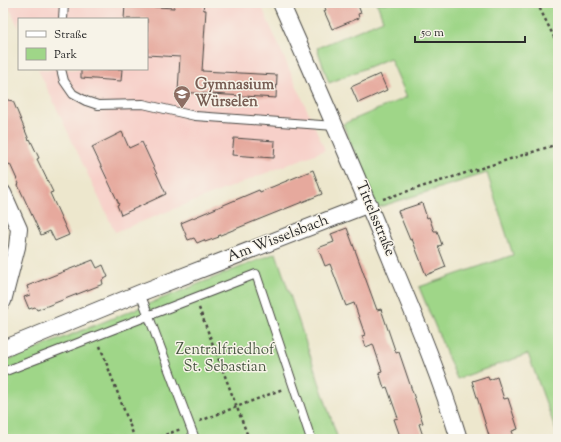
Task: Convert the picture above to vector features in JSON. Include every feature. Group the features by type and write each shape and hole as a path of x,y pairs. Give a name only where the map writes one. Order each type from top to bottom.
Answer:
{"street":[{"name":"Tittelsstraße","path":"281,3 369,204 446,397 460,439"},
{"path":"3,193 19,229 17,247 3,301"},
{"name":"Am Wisselsbach","path":"3,349 140,293 369,204"}],"lane":[{"path":"63,18 64,3"},
{"path":"61,70 64,81 73,94 98,105 143,104 195,116 335,126"},
{"path":"3,372 256,274 311,439"},
{"path":"140,293 195,439"}],"path":[{"path":"537,3 558,45"},
{"path":"369,204 558,144"},
{"path":"195,298 249,439"},
{"path":"97,336 135,439"},
{"path":"154,439 293,385"}],"shaded area":[{"name":"Gymnasium Würselen","path":"7,3 260,3 325,150 115,232 38,70 148,70 148,18 18,18 18,26"}],"green space":[{"path":"377,3 558,3 558,436 528,354 457,379 419,287 513,255 487,173 376,208 343,124 407,97 390,58 329,83 317,48 383,20"},
{"name":"Zentralfriedhof St. Sebastian","path":"276,253 338,439 3,439 3,362"}],"building":[{"path":"174,3 204,3 203,10 206,10 202,71 277,75 276,98 178,92 180,57 148,55 148,18 124,18 125,5 174,8"},
{"path":"323,3 357,3 361,13 358,14 359,18 332,29 324,11 326,10"},
{"path":"81,70 122,70 121,81 81,78"},
{"path":"380,74 387,90 358,103 351,87"},
{"path":"3,99 13,101 29,140 30,139 39,158 37,159 53,192 50,193 69,235 55,241 50,231 41,235 10,164 8,165 3,154"},
{"path":"122,132 129,148 142,142 166,194 121,215 117,205 119,204 92,147"},
{"path":"234,138 275,141 274,158 232,155"},
{"path":"313,170 322,194 205,242 204,240 197,243 194,238 188,240 181,223 259,190 260,192"},
{"path":"422,203 427,218 429,217 434,231 437,231 442,245 438,246 446,267 426,275 412,239 410,240 398,211"},
{"path":"347,228 377,310 381,309 396,353 399,352 423,423 419,424 424,439 401,439 394,419 398,418 387,387 384,388 379,372 382,371 373,344 366,347 362,336 365,335 354,303 346,306 330,264 325,266 318,248 334,242 331,234"},
{"path":"93,260 97,268 103,265 108,277 102,280 103,284 37,310 35,307 29,309 24,297 30,295 27,286"},
{"path":"488,376 489,380 497,377 504,399 508,398 518,429 512,431 515,439 490,439 472,381"}],"place":[{"name":"Gymnasium Würselen","path":"182,109"}]}
